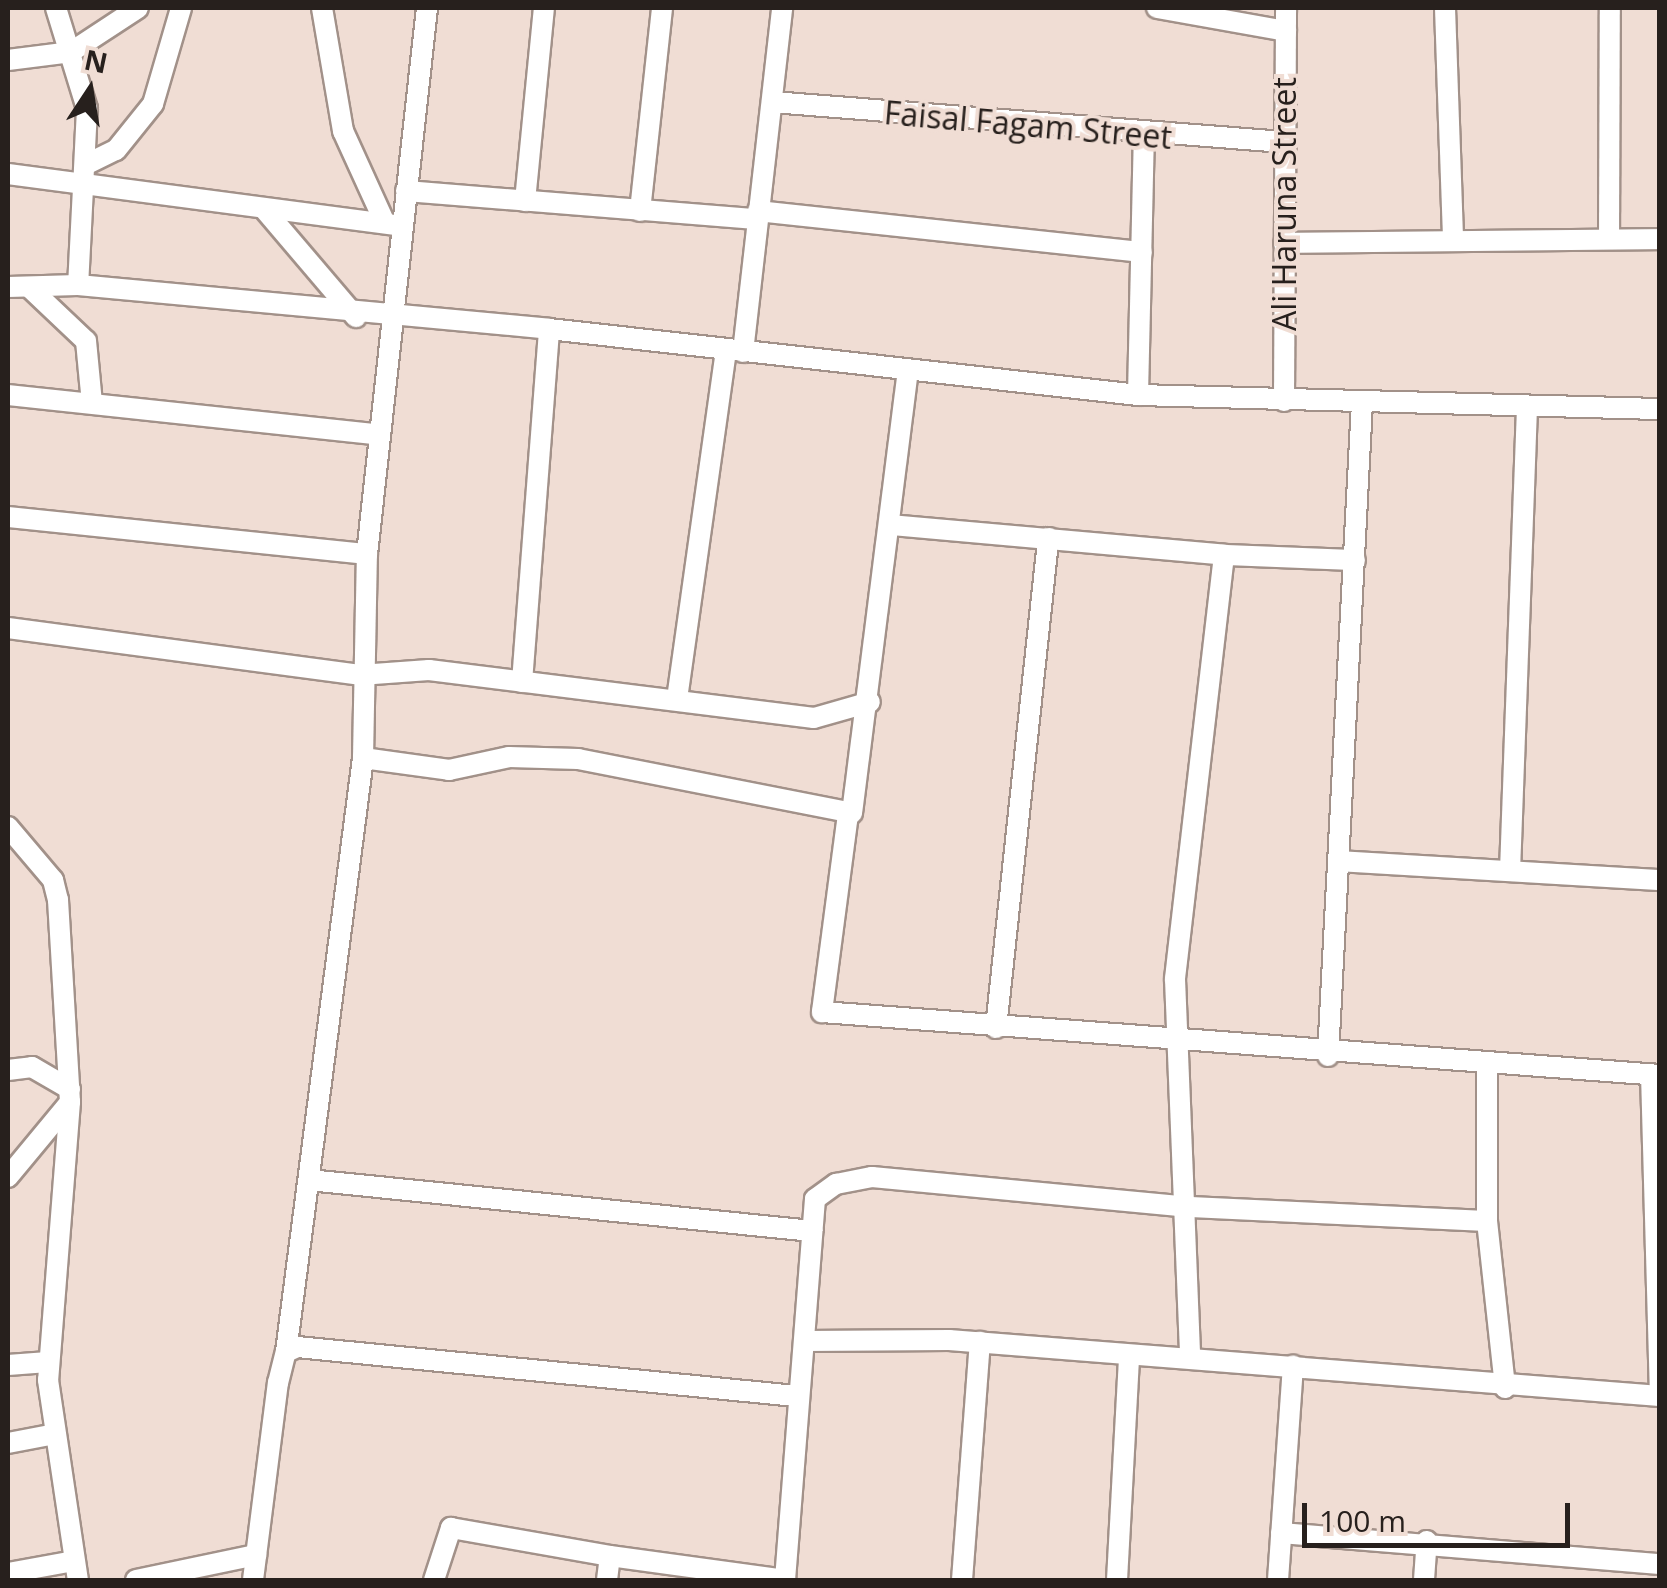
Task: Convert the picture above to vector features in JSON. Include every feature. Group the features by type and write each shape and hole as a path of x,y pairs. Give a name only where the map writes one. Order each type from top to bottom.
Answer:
{"street":[{"path":"56,8 87,109 89,174 78,285"},
{"path":"8,60 70,52 138,8"},
{"path":"89,174 116,150 153,104 181,8"},
{"path":"322,8 344,131 394,225"},
{"path":"253,1580 363,758 360,676 367,554 392,321 394,225 406,191 427,8"},
{"path":"525,201 544,8"},
{"path":"640,211 662,8"},
{"path":"677,699 757,215 782,8"},
{"path":"1157,8 1286,31"},
{"name":"Ali Haruna Street","path":"1284,401 1286,8"},
{"path":"1446,8 1454,241"},
{"path":"1608,239 1610,8"},
{"name":"Faisal Fagam Street","path":"772,102 1144,138 1284,142"},
{"path":"1138,395 1144,138"},
{"path":"8,174 89,174 264,208 394,225"},
{"path":"406,191 640,211 757,215 1142,252"},
{"path":"264,208 356,317"},
{"path":"1284,243 1660,239"},
{"path":"8,287 78,285 392,321 549,329 1138,395 1660,409"},
{"path":"30,288 86,341 92,403"},
{"path":"522,682 549,329"},
{"path":"363,758 449,770 509,758 578,759 766,790 848,814 856,810 908,370"},
{"path":"8,395 380,435"},
{"path":"1328,1056 1362,403"},
{"path":"1510,871 1527,407"},
{"path":"8,517 367,554"},
{"path":"890,526 1224,555 1356,560"},
{"path":"996,1028 1048,538"},
{"path":"1190,1358 1190,1207 1175,1045 1224,555"},
{"path":"8,628 360,676 429,670 814,718 870,702"},
{"path":"805,1340 980,1342 1293,1366 1506,1388 1660,1396 1655,1075 1487,1068 1175,1045 822,1012 848,814"},
{"path":"8,827 53,880 58,900 70,1096 48,1362 76,1571 8,1573"},
{"path":"1339,861 1660,880"},
{"path":"8,1070 32,1067 70,1096"},
{"path":"1487,1068 1487,1221 1506,1388"},
{"path":"8,1177 70,1096"},
{"path":"434,1580 452,1528 610,1556 785,1580 796,1396 805,1340 812,1232 824,1189 872,1177 1190,1207 1487,1221"},
{"path":"309,1180 812,1232"},
{"path":"962,1580 980,1342"},
{"path":"286,1352 310,1346 796,1396"},
{"path":"1118,1580 1129,1354"},
{"path":"8,1365 48,1362"},
{"path":"1278,1580 1293,1366"},
{"path":"9,1437 55,1434"},
{"path":"1281,1533 1427,1541 1574,1570 1660,1564"},
{"path":"1424,1580 1427,1541"},
{"path":"136,1580 256,1556"},
{"path":"607,1580 610,1556"}]}
